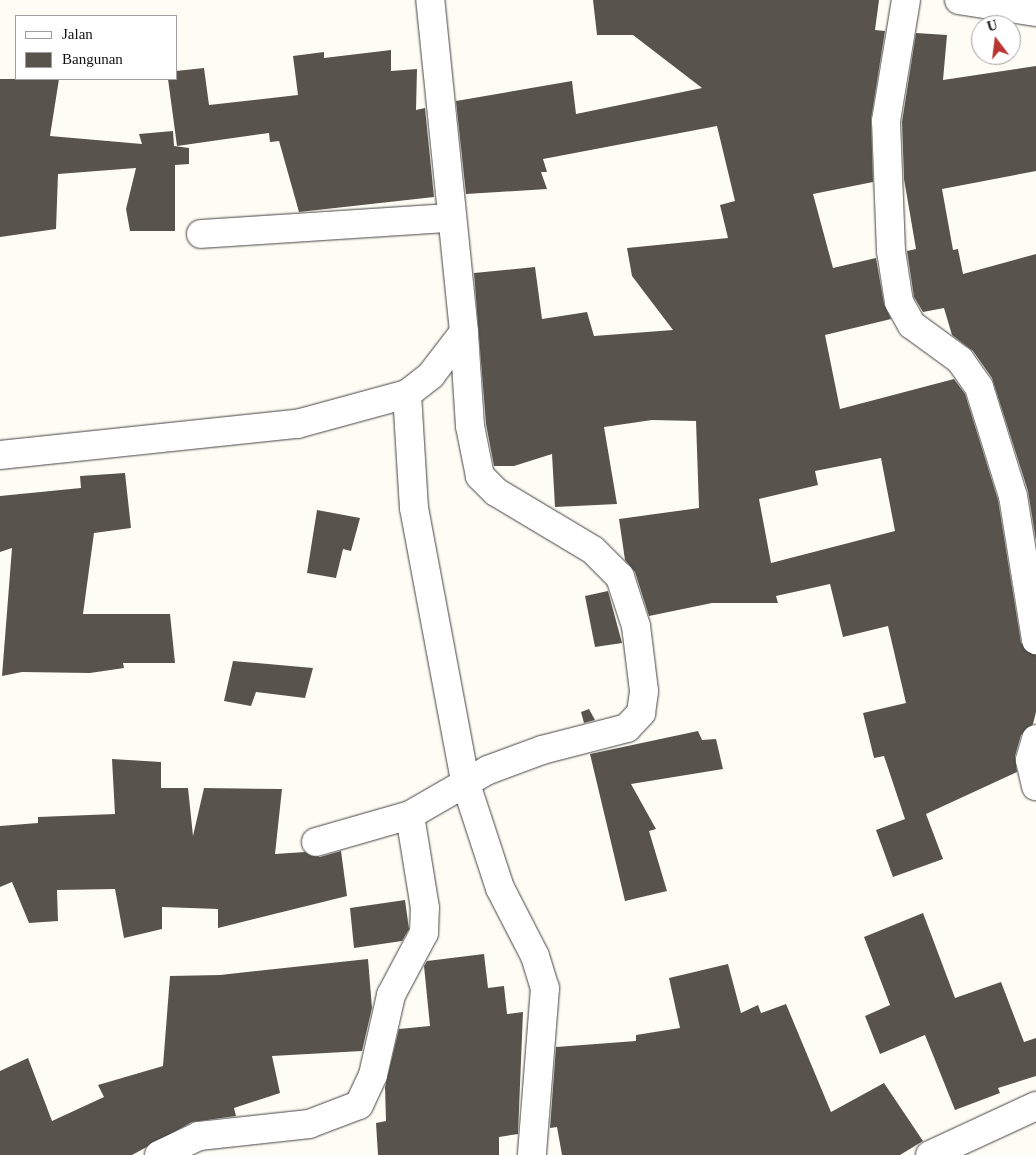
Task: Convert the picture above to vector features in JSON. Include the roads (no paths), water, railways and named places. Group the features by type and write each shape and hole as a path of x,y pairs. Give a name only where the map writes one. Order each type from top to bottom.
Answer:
{"street":[{"path":"316,842 410,815 465,782 542,750 627,728 641,713 644,691 636,626 620,577 593,550 496,492 480,476 470,426 464,332 430,0"},
{"path":"906,0 886,121 891,251 899,302 912,325 960,360 979,387 1013,496 1036,640"},
{"path":"958,0 1036,12"},
{"path":"201,234 451,218"},
{"path":"0,455 297,424 407,394 440,365 464,332"},
{"path":"407,394 414,508 465,782 500,888 535,956 545,988 532,1155"},
{"path":"1036,739 1030,760 1036,786"},
{"path":"159,1155 199,1136 309,1124 359,1104 373,1075 391,995 424,933 425,908 410,815"},
{"path":"930,1155 1036,1106"}]}
